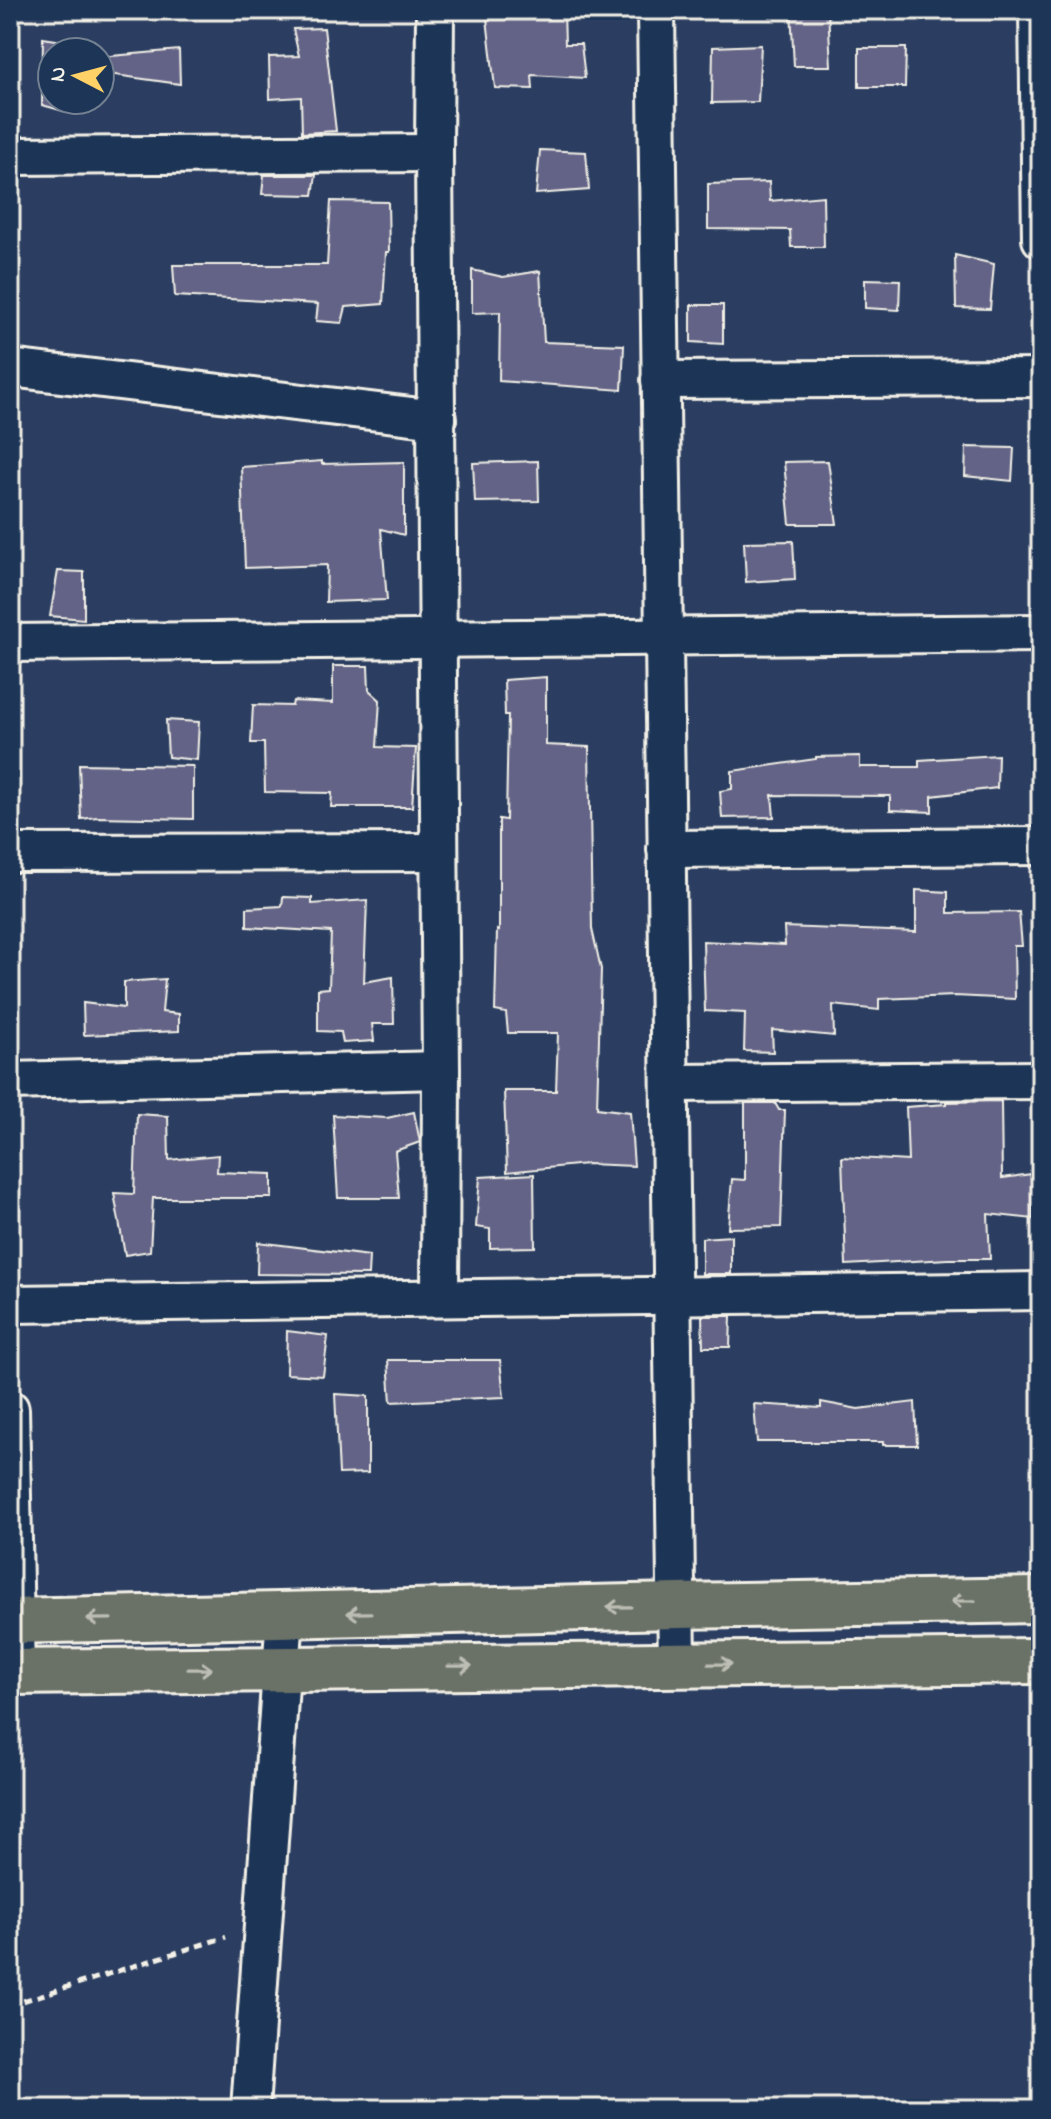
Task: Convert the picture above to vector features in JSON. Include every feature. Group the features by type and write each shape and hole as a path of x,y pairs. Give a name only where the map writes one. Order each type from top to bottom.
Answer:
{"main road":[{"path":"12,1621 1041,1600"},
{"path":"13,1672 1041,1661"}],"street":[{"path":"435,10 440,1298"},
{"path":"656,10 677,1664"},
{"path":"1038,10 1041,239"},
{"path":"10,156 434,153"},
{"path":"10,368 437,419"},
{"path":"660,380 1041,378"},
{"path":"10,643 1041,633"},
{"path":"666,849 1041,846"},
{"path":"10,853 439,852"},
{"path":"10,1081 441,1070"},
{"path":"670,1083 1041,1080"},
{"path":"10,1304 1041,1291"},
{"path":"10,1409 13,1672"},
{"path":"250,2109 285,1615"}],"path":[{"path":"10,2005 263,1925"}],"building":[{"path":"486,10 564,10 565,44 581,44 585,78 532,75 533,89 495,88"},
{"path":"791,10 828,10 831,66 794,66"},
{"path":"324,28 336,131 302,133 301,97 270,99 269,57 299,56 293,29"},
{"path":"761,45 758,102 712,103 713,47"},
{"path":"859,48 906,48 905,87 859,87"},
{"path":"179,50 180,84 116,75 116,56"},
{"path":"540,150 586,152 589,190 536,194"},
{"path":"264,175 316,175 313,195 262,194"},
{"path":"769,182 770,201 823,196 824,247 791,247 790,230 708,229 708,184"},
{"path":"331,201 388,202 389,252 386,252 383,304 346,307 342,323 316,321 318,304 175,296 173,265 327,265"},
{"path":"955,255 994,264 990,309 956,308"},
{"path":"472,270 503,277 540,271 544,342 624,345 622,390 499,381 500,312 472,313"},
{"path":"865,279 900,280 899,310 865,308"},
{"path":"691,305 723,305 723,344 691,342"},
{"path":"966,447 1014,448 1012,481 965,476"},
{"path":"322,461 322,464 404,462 404,535 381,529 387,600 326,602 327,565 245,568 241,467"},
{"path":"538,461 539,501 475,502 473,463"},
{"path":"828,461 837,524 790,524 784,462"},
{"path":"793,541 795,579 746,582 744,542"},
{"path":"58,571 84,572 84,619 50,616"},
{"path":"333,666 368,666 369,690 380,700 377,747 416,748 412,807 331,807 332,793 265,792 264,743 251,743 253,705 292,706 293,701 333,703"},
{"path":"546,677 546,745 589,747 592,929 601,969 597,1108 630,1112 634,1166 587,1164 507,1172 504,1091 556,1091 558,1033 508,1033 506,1013 495,1011 499,819 506,820 508,715 505,715 504,680"},
{"path":"166,720 199,722 197,760 168,757"},
{"path":"998,755 997,788 932,796 932,812 890,810 890,796 772,795 774,817 722,818 720,791 732,789 732,771 816,757 860,756 860,767 919,767 919,760"},
{"path":"79,764 193,766 193,819 81,819"},
{"path":"916,890 948,892 948,913 1019,912 1022,946 1014,946 1015,999 955,996 879,999 879,1010 833,1005 834,1036 772,1030 773,1052 744,1051 745,1013 705,1011 703,941 785,945 784,927 916,932"},
{"path":"283,897 312,898 312,904 367,900 364,982 393,977 394,1024 372,1024 374,1041 343,1043 341,1032 318,1031 318,989 329,988 331,932 247,927 247,908 282,906"},
{"path":"165,979 162,1012 179,1014 179,1031 84,1035 83,1003 124,1008 124,982"},
{"path":"1001,1101 1002,1178 1032,1174 1033,1219 988,1214 990,1259 846,1265 842,1157 908,1161 906,1107 946,1102"},
{"path":"745,1103 775,1103 779,1110 785,1110 781,1227 728,1228 732,1179 745,1180"},
{"path":"414,1112 420,1142 395,1151 399,1198 338,1198 333,1115 387,1118"},
{"path":"137,1114 168,1116 169,1160 218,1155 217,1172 272,1174 272,1198 153,1198 150,1251 125,1255 114,1193 134,1194"},
{"path":"534,1174 535,1247 490,1248 490,1229 476,1227 480,1177"},
{"path":"731,1236 731,1274 702,1274 702,1238"},
{"path":"258,1242 369,1256 368,1275 257,1274"},
{"path":"702,1316 731,1316 730,1347 703,1347"},
{"path":"287,1331 328,1336 323,1376 286,1374"},
{"path":"388,1360 500,1360 504,1397 391,1402"},
{"path":"335,1394 368,1396 368,1473 339,1474"},
{"path":"821,1402 858,1409 915,1402 917,1445 757,1442 754,1404 821,1408"}]}
